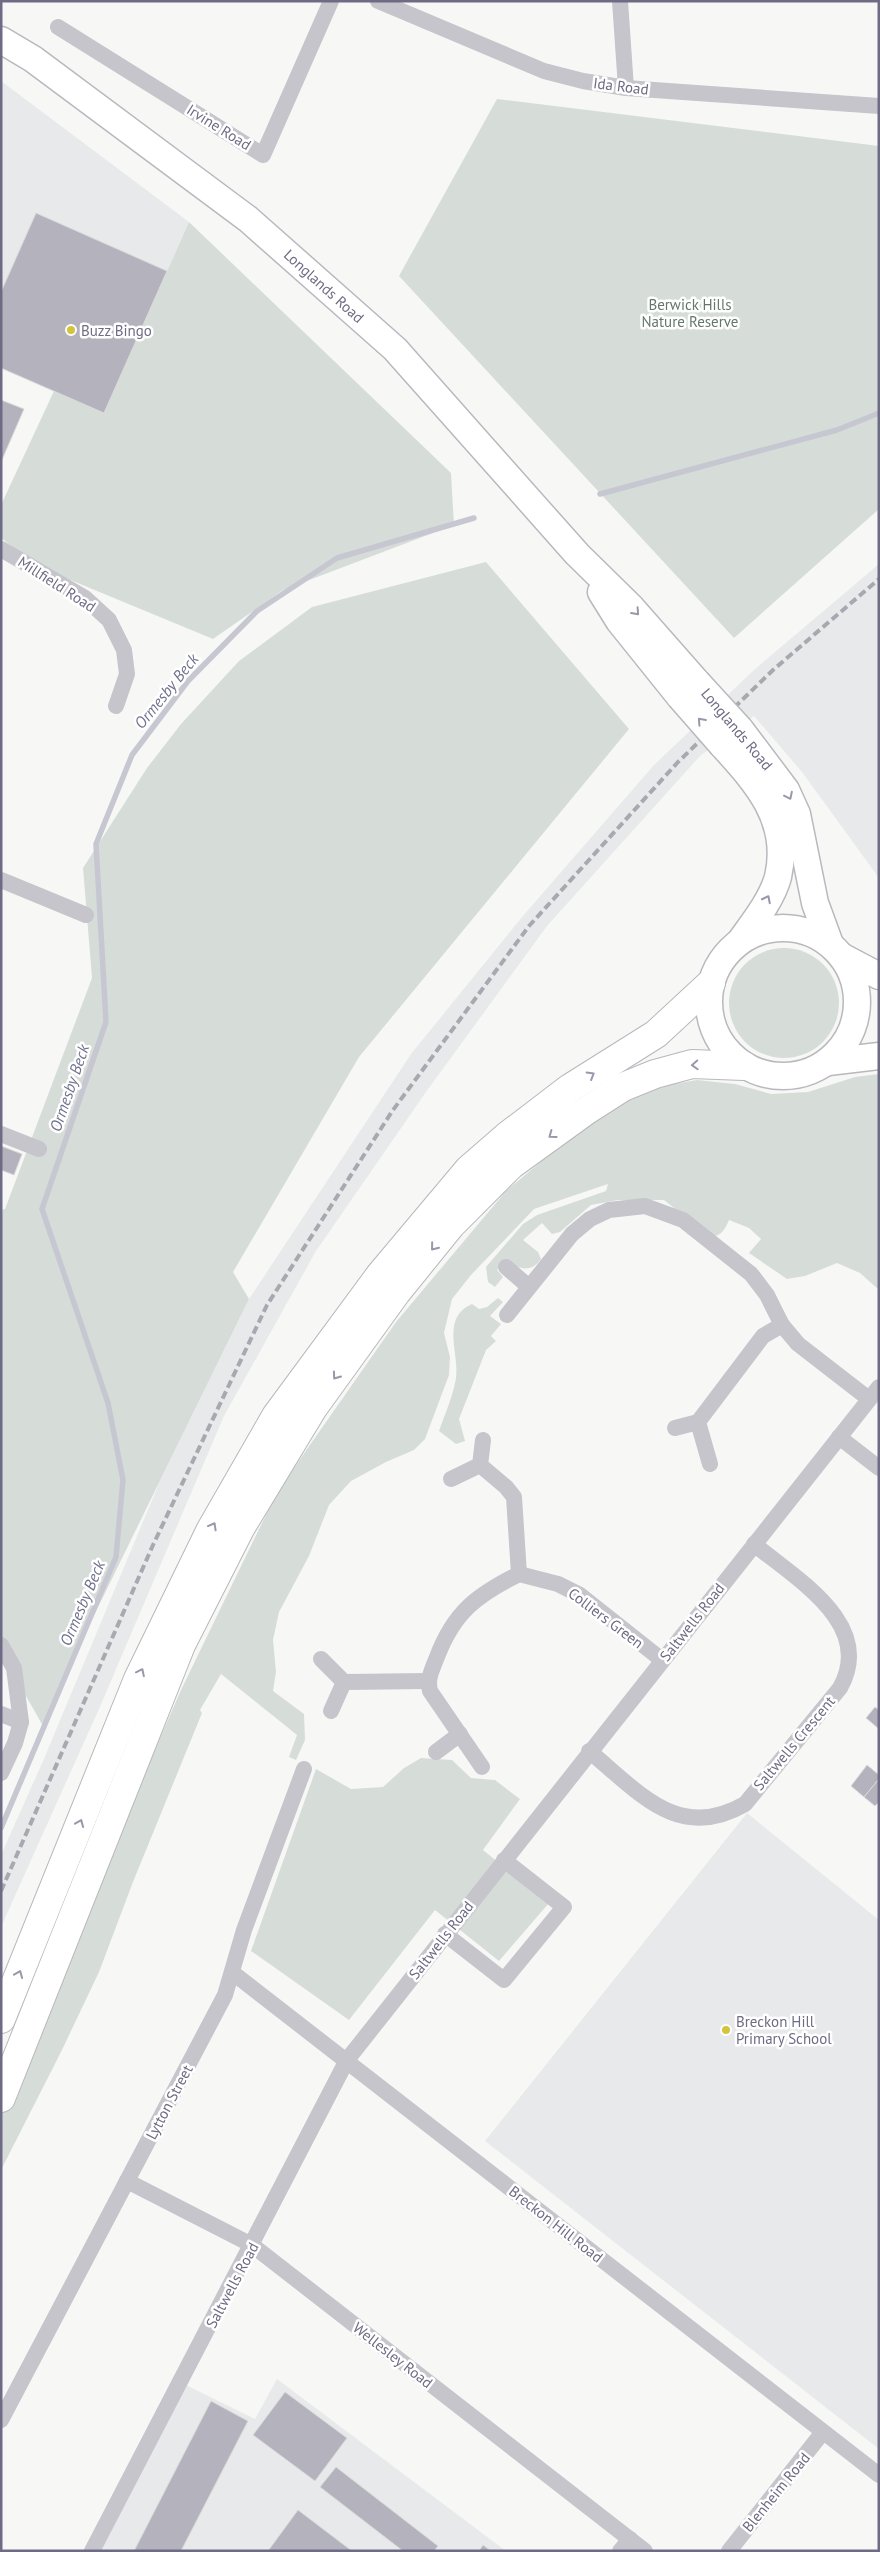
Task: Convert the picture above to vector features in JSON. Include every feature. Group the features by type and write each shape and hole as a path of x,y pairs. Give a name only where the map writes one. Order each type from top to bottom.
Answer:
{"highway":[{"path":"1,2019 138,1679 210,1531 276,1416 380,1275 470,1169 506,1136 570,1088 656,1034 711,983"},
{"path":"1,2098 181,1645 241,1527 313,1408 385,1308 451,1225 511,1165 587,1110 623,1087 655,1074 692,1064 744,1066"}],"main road":[{"name":"Longlands Road","path":"1,23 33,59"},
{"name":"Longlands Road","path":"1,40 33,59 248,219 395,350 577,554 619,621 688,689 731,737 786,790 797,814 815,903 836,950 856,984 858,1013 848,1040 828,1062 808,1073 786,1077 764,1074 744,1066 726,1050 714,1030 709,1006 711,983 722,959 741,940 762,909 778,878 780,846 770,805 731,737"},
{"name":"Longlands Road","path":"741,940 762,930 786,927 809,932 879,976"},
{"name":"Longlands Road","path":"828,1062 879,1056"}],"street":[{"name":"Irvine Road","path":"58,27 263,154 331,1"},
{"name":"Ida Road","path":"378,1 544,71 584,81 626,88 879,106"},
{"path":"620,1 626,88"},
{"name":"Millfield Road","path":"1,549 85,598 109,620 124,650 126,674 116,706"},
{"path":"1,880 86,915"},
{"path":"1,1134 39,1148"},
{"path":"507,1315 572,1234 590,1219 609,1210 645,1206 683,1220 751,1274 767,1295 782,1325 798,1344 874,1393"},
{"path":"506,1267 529,1287"},
{"path":"674,1428 698,1422 763,1336 782,1325"},
{"name":"Saltwells Road","path":"92,2551 347,2060 589,1751 874,1393"},
{"path":"698,1422 710,1464"},
{"path":"839,1437 879,1468"},
{"path":"480,1465 483,1440"},
{"path":"451,1479 480,1465"},
{"path":"480,1465 506,1487 514,1497 519,1574 490,1588 461,1613 442,1642 428,1680 430,1691 482,1767"},
{"name":"Saltwells Crescent","path":"589,1751 660,1808 676,1816 696,1819 714,1817 733,1811 745,1804 840,1688 848,1675 850,1659 849,1643 841,1623 828,1606 754,1544"},
{"name":"Colliers Green","path":"519,1574 558,1584 580,1595 662,1660"},
{"path":"1,1645 14,1668 21,1722 15,1743 1,1773"},
{"path":"321,1659 344,1682 428,1680"},
{"path":"331,1711 344,1682"},
{"path":"1,1714 21,1722"},
{"path":"436,1752 460,1734"},
{"name":"Lytton Street","path":"1,2420 225,1995 233,1973 233,1962 244,1930 304,1769"},
{"path":"445,1934 504,1980 564,1907 504,1860"},
{"name":"Breckon Hill Road","path":"233,1973 879,2475"},
{"name":"Wellesley Road","path":"127,2181 252,2245 625,2545 645,2551"},
{"name":"Blenheim Road","path":"729,2551 824,2432"}],"shaded area":[{"path":"1,81 189,222 104,413 1,368"},
{"path":"879,564 879,878 802,772 754,716 700,756 547,926 426,1092 316,1251 224,1416 99,1709 1,1927 1,1855 43,1761 160,1481 249,1299 411,1054 522,917 654,765 755,669"},
{"name":"Breckon Hill Primary School","path":"747,1813 879,1920 879,2449 485,2141"},
{"path":"277,2379 506,2551 85,2551 186,2385 255,2419"}],"green space":[{"name":"Berwick Hills Nature Reserve","path":"497,99 879,146 879,509 734,638 399,276"},
{"path":"189,222 451,473 454,525 283,590 213,639 39,567 1,538 1,505 54,391 104,413"},
{"path":"486,562 629,729 359,1057 233,1272 249,1299 80,1644 43,1726 1,1652 1,1210 5,1209 92,978 83,868 147,768 181,724 239,661 312,607"},
{"path":"784,948 805,952 823,964 835,982 839,1003 835,1024 823,1042 805,1054 784,1058 763,1054 745,1042 733,1024 729,1003 733,982 745,964 763,952"},
{"path":"879,1074 879,1290 860,1273 837,1263 805,1276 787,1279 749,1253 761,1239 749,1228 729,1220 722,1232 716,1236 709,1236 664,1200 618,1200 591,1205 560,1232 552,1234 542,1223 523,1240 538,1252 541,1259 529,1268 520,1268 506,1259 497,1270 503,1277 495,1287 488,1282 486,1267 523,1224 537,1215 606,1191 608,1184 534,1209 471,1275 452,1299 444,1333 450,1357 449,1375 425,1439 414,1450 386,1462 351,1481 329,1505 309,1556 279,1612 273,1640 276,1672 273,1691 304,1714 305,1740 296,1760 289,1757 297,1735 221,1674 200,1710 202,1713 133,1882 99,1972 1,2170 1,2102 181,1690 277,1492 396,1322 506,1191 567,1140 628,1100 661,1086 697,1080 735,1084 771,1094 808,1092 855,1077"},
{"path":"498,1298 503,1302 490,1316 501,1324 491,1336 496,1341 486,1350 459,1419 465,1441 456,1444 439,1431 456,1378 454,1327 462,1310 472,1304 479,1309 487,1307"},
{"path":"421,1758 452,1760 471,1778 495,1780 520,1799 483,1850 549,1903 499,1961 435,1910 349,2020 251,1951 316,1769 351,1789 383,1787 404,1768"}],"building":[{"name":"Buzz Bingo","path":"36,213 167,271 104,413 1,368 1,292"},
{"path":"1,400 24,409 1,462"},
{"path":"1,1146 22,1154 14,1175 1,1170"},
{"path":"875,1707 879,1710 879,1729 866,1718"},
{"path":"867,1765 879,1775 879,1779 864,1797 851,1786"},
{"path":"879,1779 879,1802 875,1806 864,1797"},
{"path":"285,2392 347,2438 315,2481 253,2435"},
{"path":"211,2401 248,2421 181,2551 134,2551"},
{"path":"336,2467 438,2546 434,2551 403,2551 320,2487"},
{"path":"298,2510 352,2551 268,2551"},
{"path":"483,2545 491,2551 479,2551"}],"waterway":[{"path":"600,494 837,430 879,413"},
{"name":"Ormesby Beck","path":"1,1828 116,1557 123,1480 108,1403 42,1209 106,1022 96,844 132,755 188,681 257,611 337,558 474,518"}],"railway":[{"path":"1,1891 153,1545 267,1305 393,1110 529,926 678,762 773,670 879,579"}],"place":[{"name":"Buzz Bingo","path":"71,330"},
{"name":"Breckon Hill Primary School","path":"726,2030"}]}
